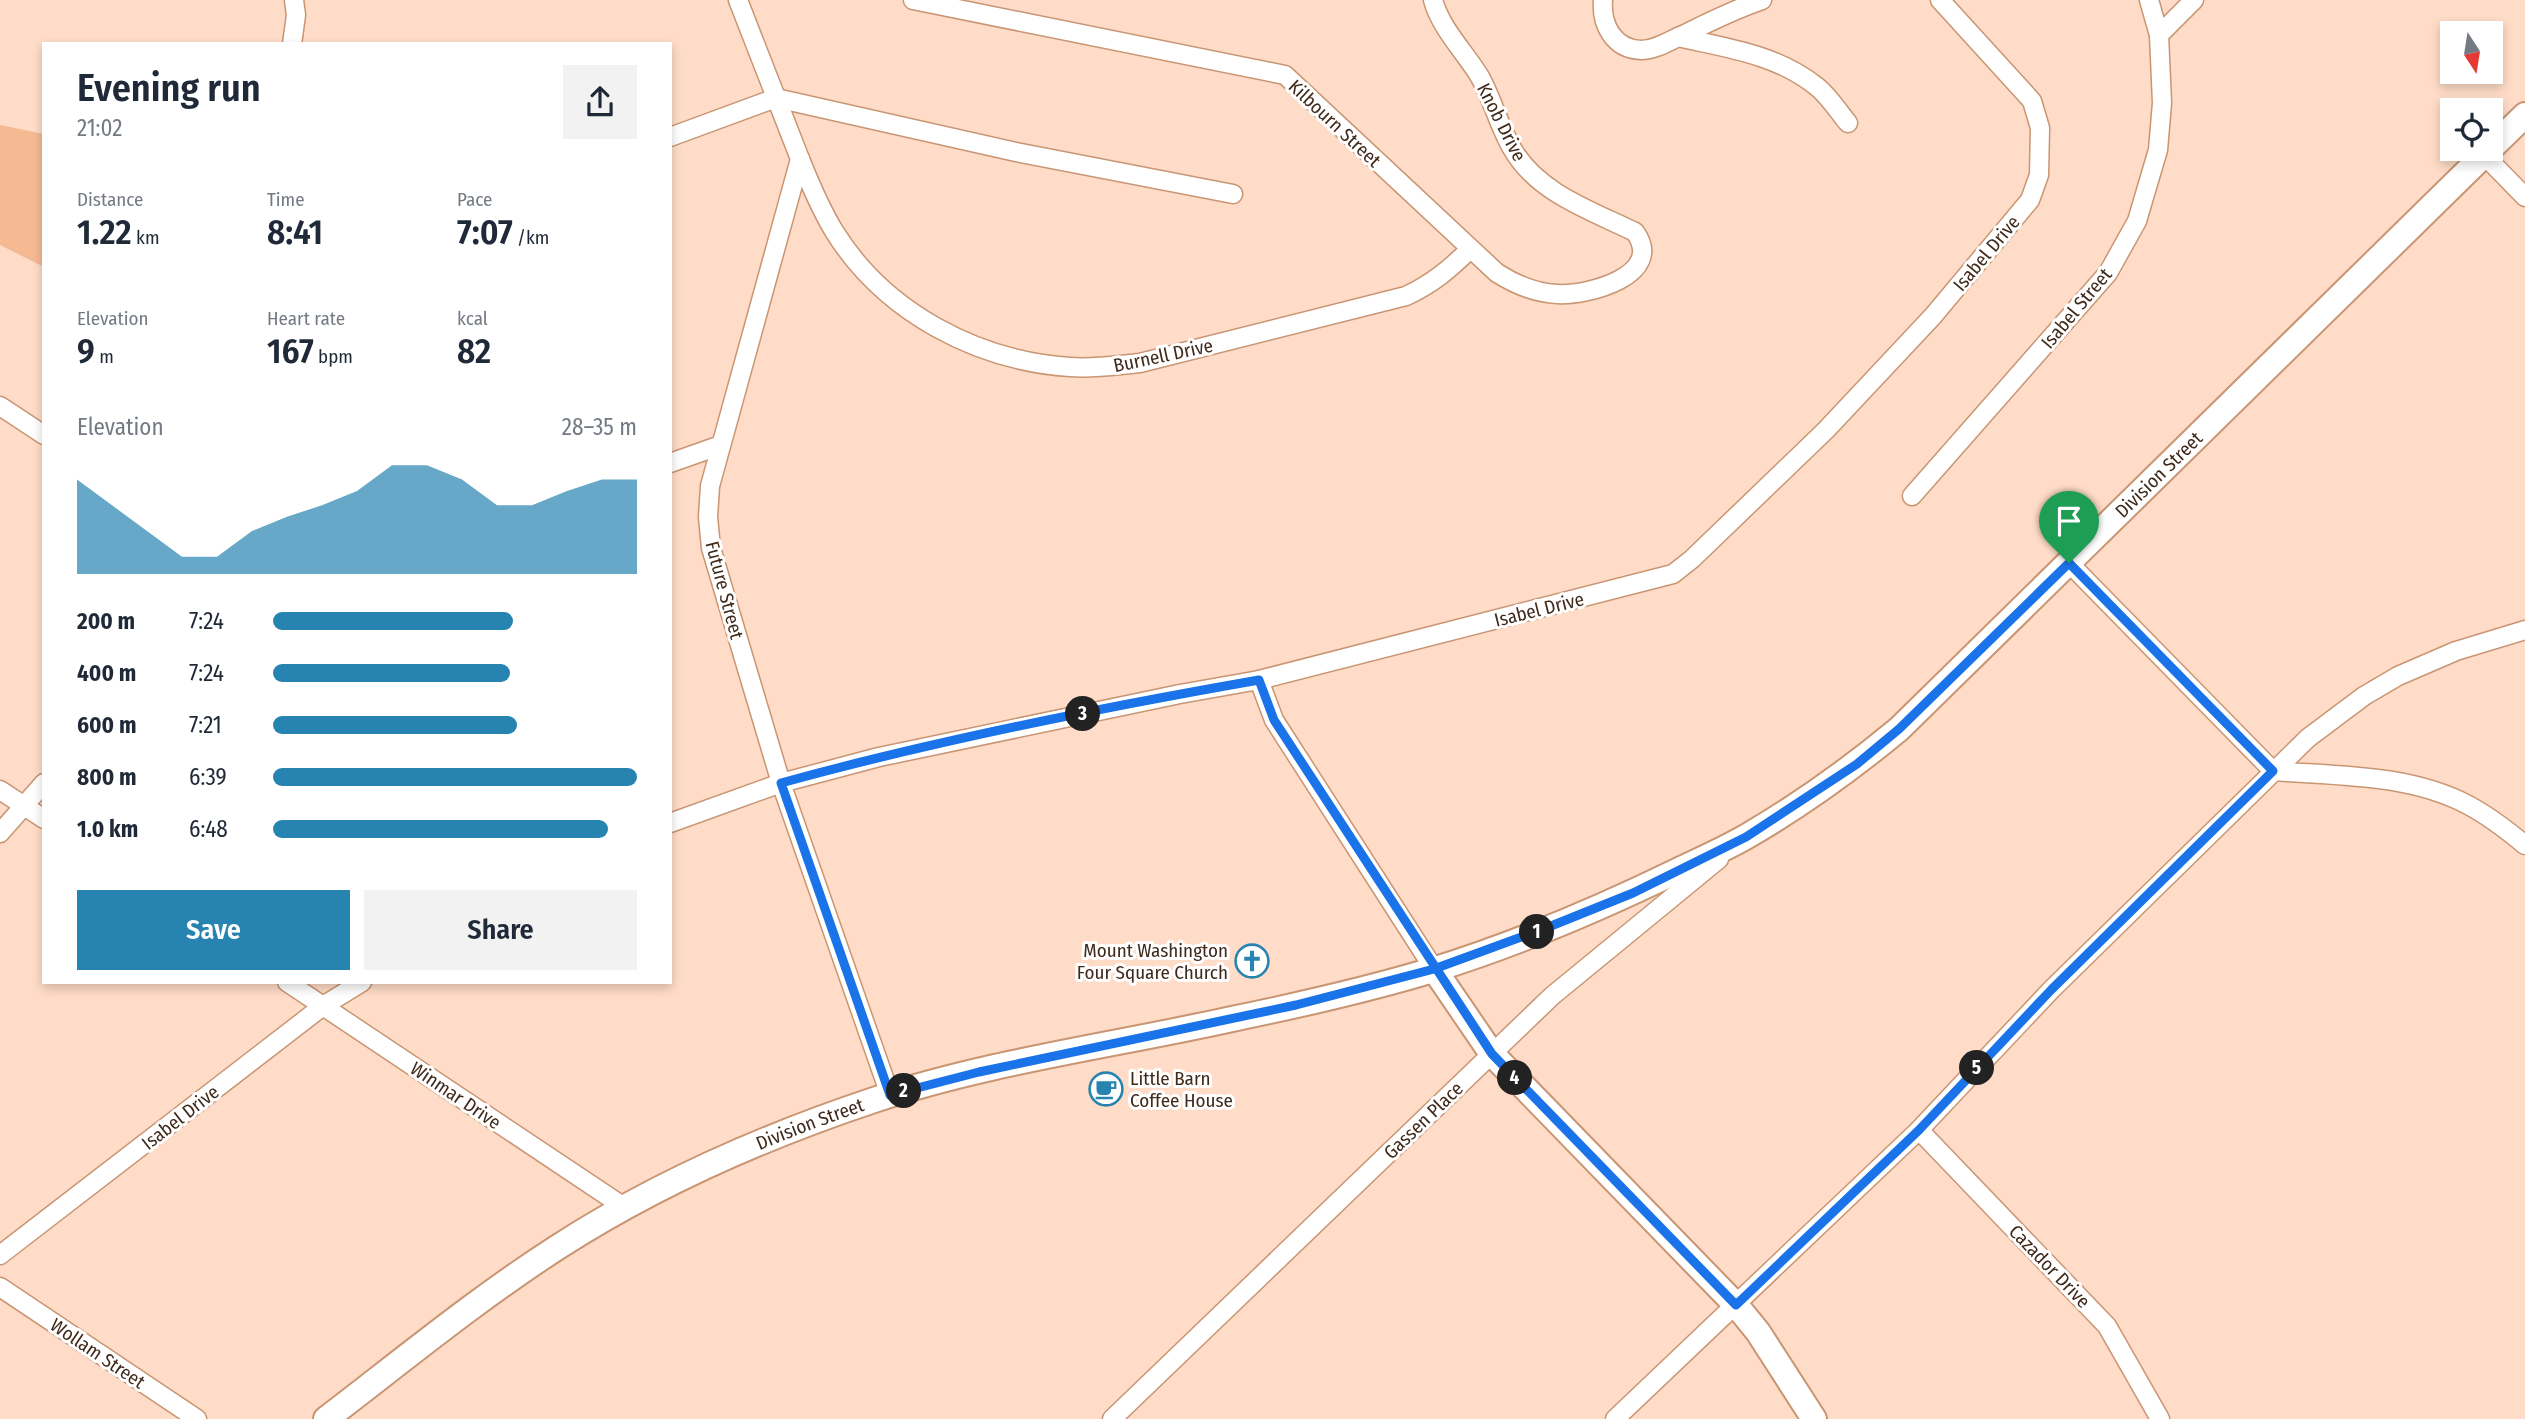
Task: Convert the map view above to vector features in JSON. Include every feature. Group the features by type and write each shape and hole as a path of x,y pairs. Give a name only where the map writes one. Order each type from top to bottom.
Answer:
{"street":[{"path":"292,42 296,15 294,0"},
{"path":"738,0 800,159"},
{"name":"Kilbourn Street","path":"913,0 1285,75 1470,249 1514,284 1538,292 1560,295 1606,285 1632,272"},
{"name":"Knob Drive","path":"1433,0 1437,13 1480,78 1512,149 1525,169 1558,194 1635,232 1642,242 1643,253 1640,264 1632,272"},
{"path":"1603,0 1602,15 1607,29 1616,40 1627,47 1641,50 1657,47 1762,0"},
{"name":"Isabel Drive","path":"672,822 781,783 879,757 1167,696 1259,680 1673,574 1826,430 1933,316 2031,200 2037,184 2040,128 2032,101 1940,0"},
{"name":"Isabel Street","path":"1912,496 2108,273 2137,221 2158,149 2162,103 2159,35 2149,0"},
{"path":"2159,35 2194,0"},
{"path":"1678,37 1766,57 1797,72 1818,87 1848,123"},
{"path":"672,136 776,98 1016,152 1233,194"},
{"name":"Division Street","path":"2503,136 2525,115"},
{"name":"Burnell Drive","path":"800,159 818,202 836,234 861,267 891,296 925,321 961,341 995,354 1031,363 1083,367 1140,363 1406,296 1430,285 1470,249"},
{"name":"Future Street","path":"800,159 710,486 708,517 711,548 781,783 890,1095"},
{"name":"Division Street","path":"326,1419 492,1292 558,1247 624,1208 714,1162 788,1130 890,1095 979,1072 1296,1005 1434,969 1633,893 1746,837 1857,764 1899,729 2478,161"},
{"path":"2496,161 2525,197"},
{"path":"0,406 42,434"},
{"path":"672,462 721,444"},
{"path":"2069,563 2273,771 2387,780 2436,791 2486,815 2525,845"},
{"path":"1615,1419 1919,1130 2051,990 2273,771 2332,718 2398,676 2456,651 2525,630"},
{"path":"1259,680 1274,720 1434,969 1492,1054 1736,1305 1758,1332 1814,1419"},
{"path":"0,833 42,785"},
{"path":"0,790 42,818"},
{"name":"Gassen Place","path":"1112,1419 1562,987 1746,837"},
{"name":"Winmar Drive","path":"290,984 624,1208"},
{"name":"Isabel Drive","path":"0,1255 323,1006 359,984"},
{"name":"Cazador Drive","path":"1919,1130 2107,1325 2160,1419"},
{"name":"Wollam Street","path":"0,1287 197,1419"}],"shaded area":[{"path":"0,125 42,134 42,266 0,245"}],"place":[{"name":"Mount Washington Four Square Church","path":"1252,961"},
{"name":"Little Barn Coffee House","path":"1106,1089"}],"route":[{"path":"2069,563 1899,729 1857,764 1746,837 1633,893 1434,969 1296,1005 979,1072 890,1095 781,783 879,757 1259,680 1274,720 1434,969 1492,1054 1736,1305 1919,1130 2051,990 2273,771 2069,563"}]}
